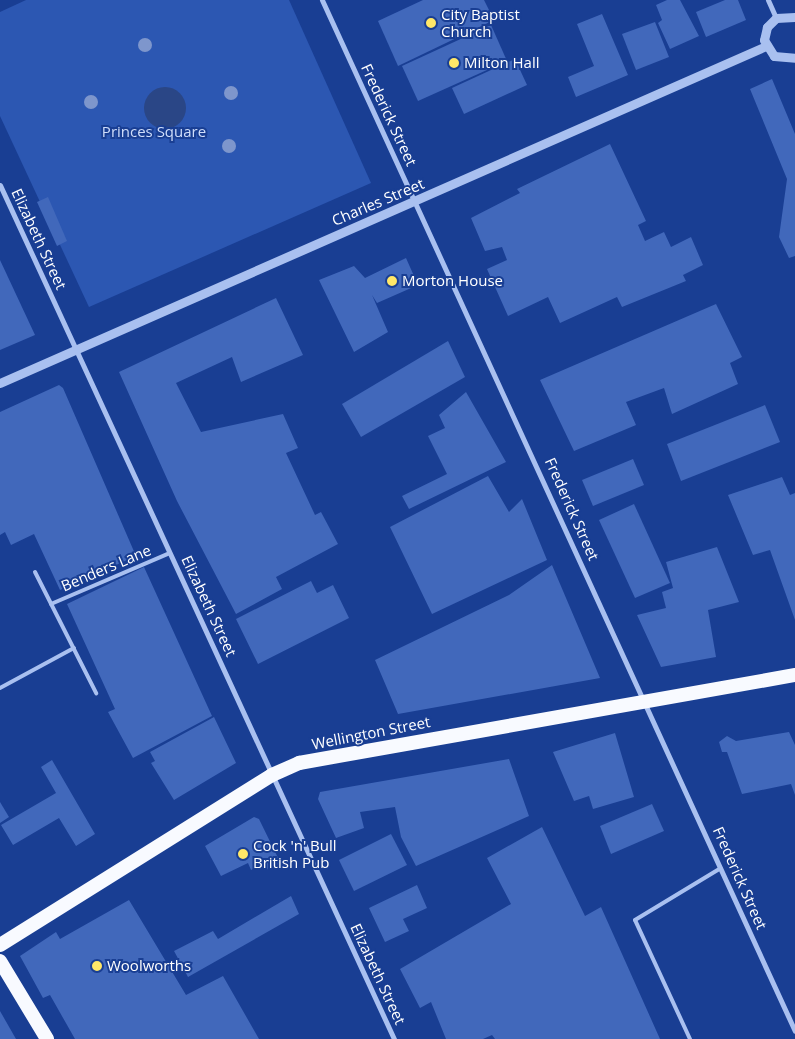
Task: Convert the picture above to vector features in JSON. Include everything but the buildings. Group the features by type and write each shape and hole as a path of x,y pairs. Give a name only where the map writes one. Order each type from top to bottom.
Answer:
{"highway":[{"name":"Wellington Street","path":"0,945 272,775 299,763 645,700 795,675"},
{"path":"0,961 47,1039"}],"street":[{"name":"Frederick Street","path":"322,0 645,700 795,1031"},
{"path":"768,0 776,18"},
{"path":"795,17 776,18 767,27 766,46 774,56 795,59"},
{"name":"Charles Street","path":"0,383 77,351 766,46"},
{"name":"Elizabeth Street","path":"0,185 394,1039"}],"lane":[{"name":"Benders Lane","path":"52,604 170,552"},
{"path":"35,572 96,693"},
{"path":"0,688 74,648"},
{"path":"690,1039 635,920 722,868"}],"green space":[{"name":"Princes Square","path":"26,0 289,0 371,183 89,307 0,116 0,12"}],"shaded area":[{"path":"169,87 177,90 183,96 186,108 183,120 177,126 161,129 153,126 147,120 144,104 147,96 153,90"}],"place":[{"name":"City Baptist Church","path":"431,23"},
{"name":"Milton Hall","path":"454,63"},
{"name":"Morton House","path":"392,281"},
{"name":"Cock 'n' Bull British Pub","path":"243,854"},
{"name":"Woolworths","path":"97,966"}]}
